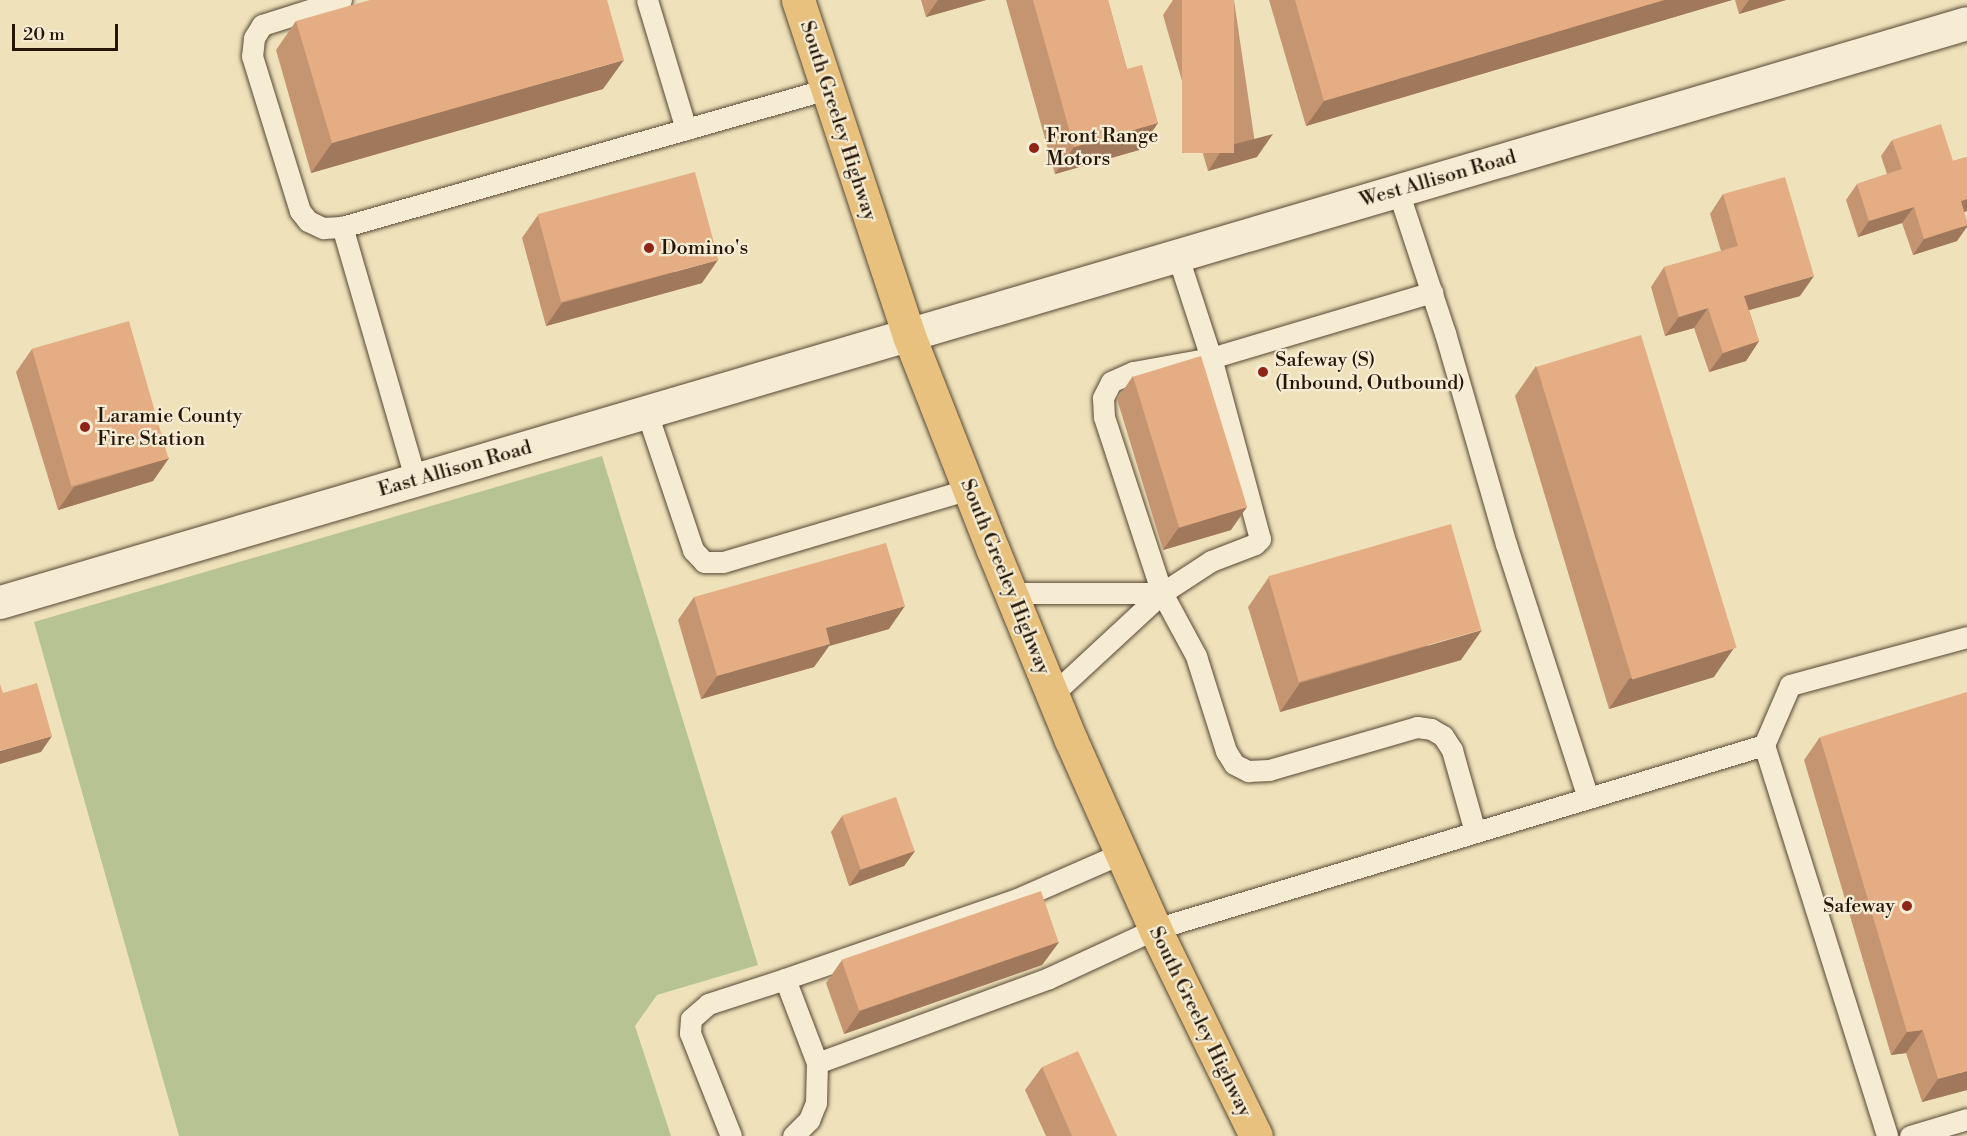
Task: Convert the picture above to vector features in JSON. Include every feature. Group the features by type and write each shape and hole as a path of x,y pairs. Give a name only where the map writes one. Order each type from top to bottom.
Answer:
{"highway":[{"name":"South Greeley Highway","path":"798,0 909,336 1052,695 1155,929 1256,1136"}],"street":[{"name":"West Allison Road","path":"909,336 1967,23"},
{"name":"East Allison Road","path":"0,601 909,336"}],"lane":[{"path":"341,0 262,25 254,38 252,56 300,212 308,221 323,228 342,227 827,89"},
{"path":"647,0 686,129"},
{"path":"1398,191 1432,292 1506,544 1588,798"},
{"path":"342,227 416,481"},
{"path":"1052,695 1162,593 1211,561 1255,544 1260,539 1211,358 1178,256"},
{"path":"1432,292 1211,358 1133,372 1111,382 1102,398 1104,417 1162,593 1196,656 1226,751 1234,764 1248,771 1269,770 1418,727 1431,729 1443,736 1452,750 1475,832"},
{"path":"647,413 693,550 704,562 723,562 969,489"},
{"path":"1011,593 1162,593"},
{"path":"1887,1136 1764,745 1790,685 1967,638"},
{"path":"817,1063 1049,978 1155,929 1764,745"},
{"path":"731,1136 690,1033 691,1019 708,1004 785,980 1017,899 1122,853"},
{"path":"785,980 817,1063 816,1103 809,1120 793,1136"},
{"path":"1910,1136 1967,1119"}],"green space":[{"path":"602,456 758,965 657,995 635,1026 671,1136 179,1136 34,622"}],"building":[{"path":"370,0 607,0 624,60 332,143 296,21"},
{"path":"1033,0 1108,0 1127,69 1142,65 1158,123 1074,147"},
{"path":"1182,0 1234,0 1234,153 1182,153"},
{"path":"1295,0 1664,0 1324,101"},
{"path":"1941,124 1953,161 1967,157 1967,199 1961,201 1967,225 1924,239 1914,207 1869,221 1857,184 1902,169 1892,140"},
{"path":"695,172 719,260 561,302 538,214"},
{"path":"1785,177 1814,276 1744,296 1759,341 1723,353 1708,308 1679,317 1664,267 1738,246 1723,194"},
{"name":"Laramie County Fire Station","path":"129,321 168,458 71,486 32,349"},
{"path":"1641,335 1737,648 1632,680 1537,367"},
{"path":"1201,356 1247,507 1179,528 1133,377"},
{"path":"1451,524 1481,630 1299,682 1268,576"},
{"path":"886,543 905,606 826,628 830,644 717,676 694,597"},
{"path":"37,683 52,736 0,751 0,684 3,693"},
{"name":"Safeway","path":"1967,692 1967,1071 1938,1079 1923,1030 1907,1032 1820,737"},
{"path":"896,797 915,851 861,869 842,816"},
{"path":"1041,891 1059,942 859,1011 841,960"},
{"path":"1078,1051 1117,1136 1072,1136 1042,1067"}],"place":[{"name":"Front Range Motors","path":"1034,148"},
{"name":"Domino's","path":"649,248"},
{"name":"Safeway (S) (Inbound, Outbound)","path":"1263,372"},
{"name":"Laramie County Fire Station","path":"85,427"},
{"name":"Safeway","path":"1907,906"}]}
